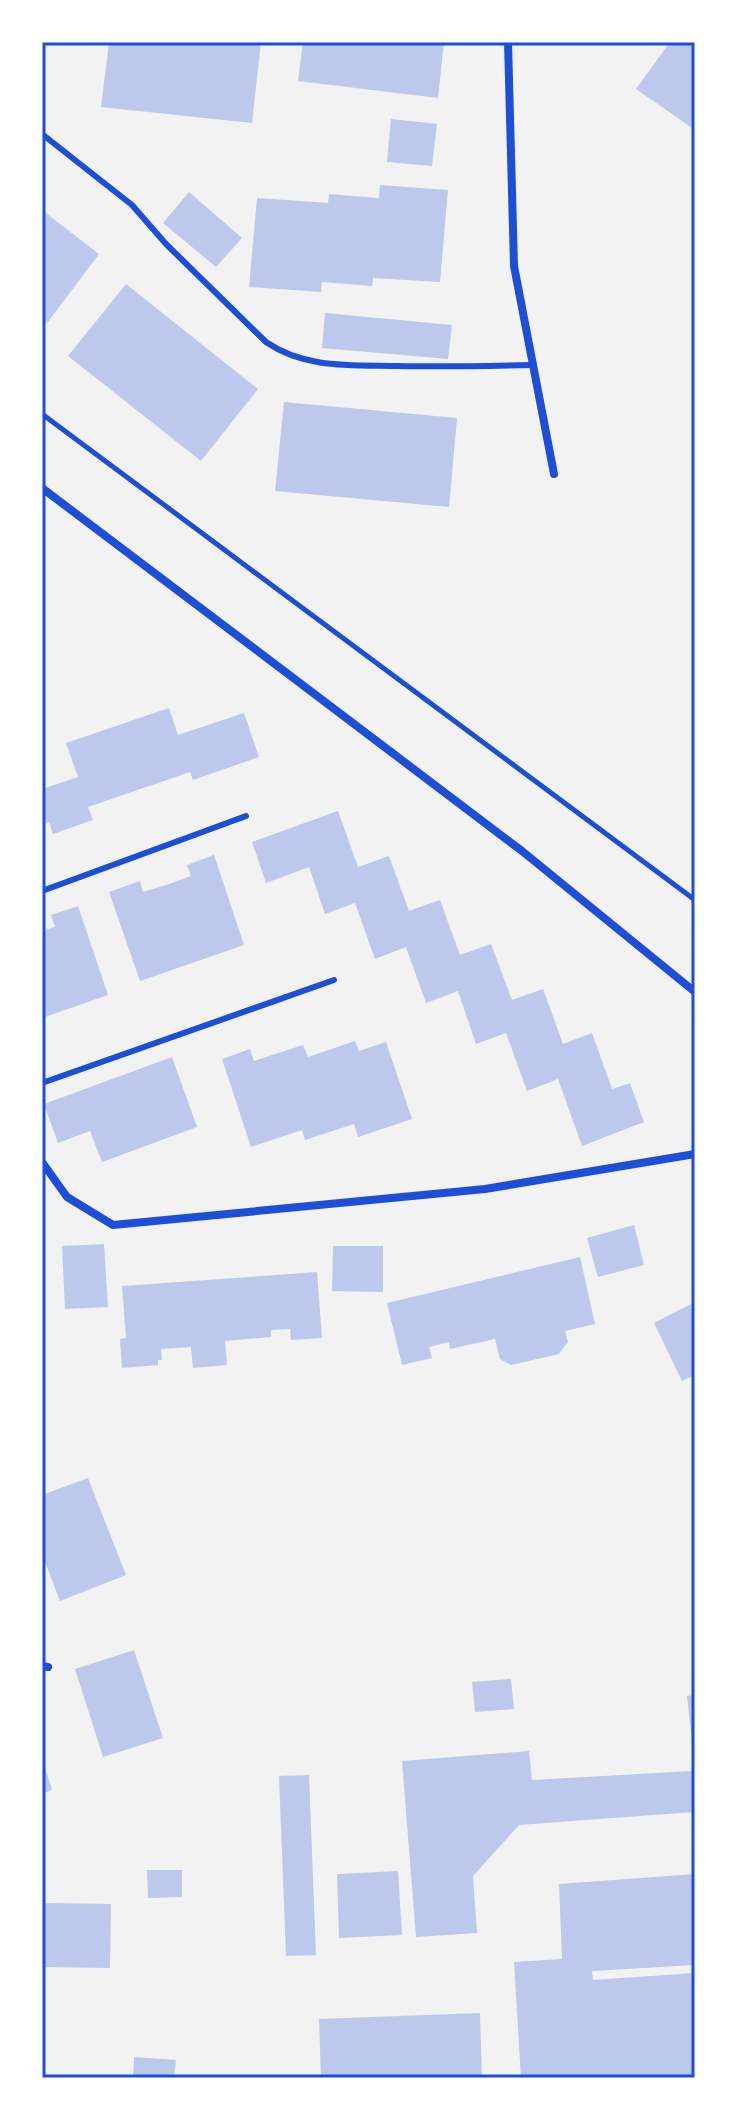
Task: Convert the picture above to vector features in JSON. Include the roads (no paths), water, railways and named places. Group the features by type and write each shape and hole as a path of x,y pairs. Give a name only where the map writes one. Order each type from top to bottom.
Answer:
{"street":[{"path":"508,42 514,266 554,474"},
{"path":"42,488 522,851 695,992"},
{"path":"42,1162 67,1197 113,1225 485,1189 695,1154"}],"lane":[{"path":"42,134 132,205 166,244 266,342 281,352 313,362 342,365 533,365"},
{"path":"42,891 246,816"},
{"path":"42,1083 334,980"}]}
